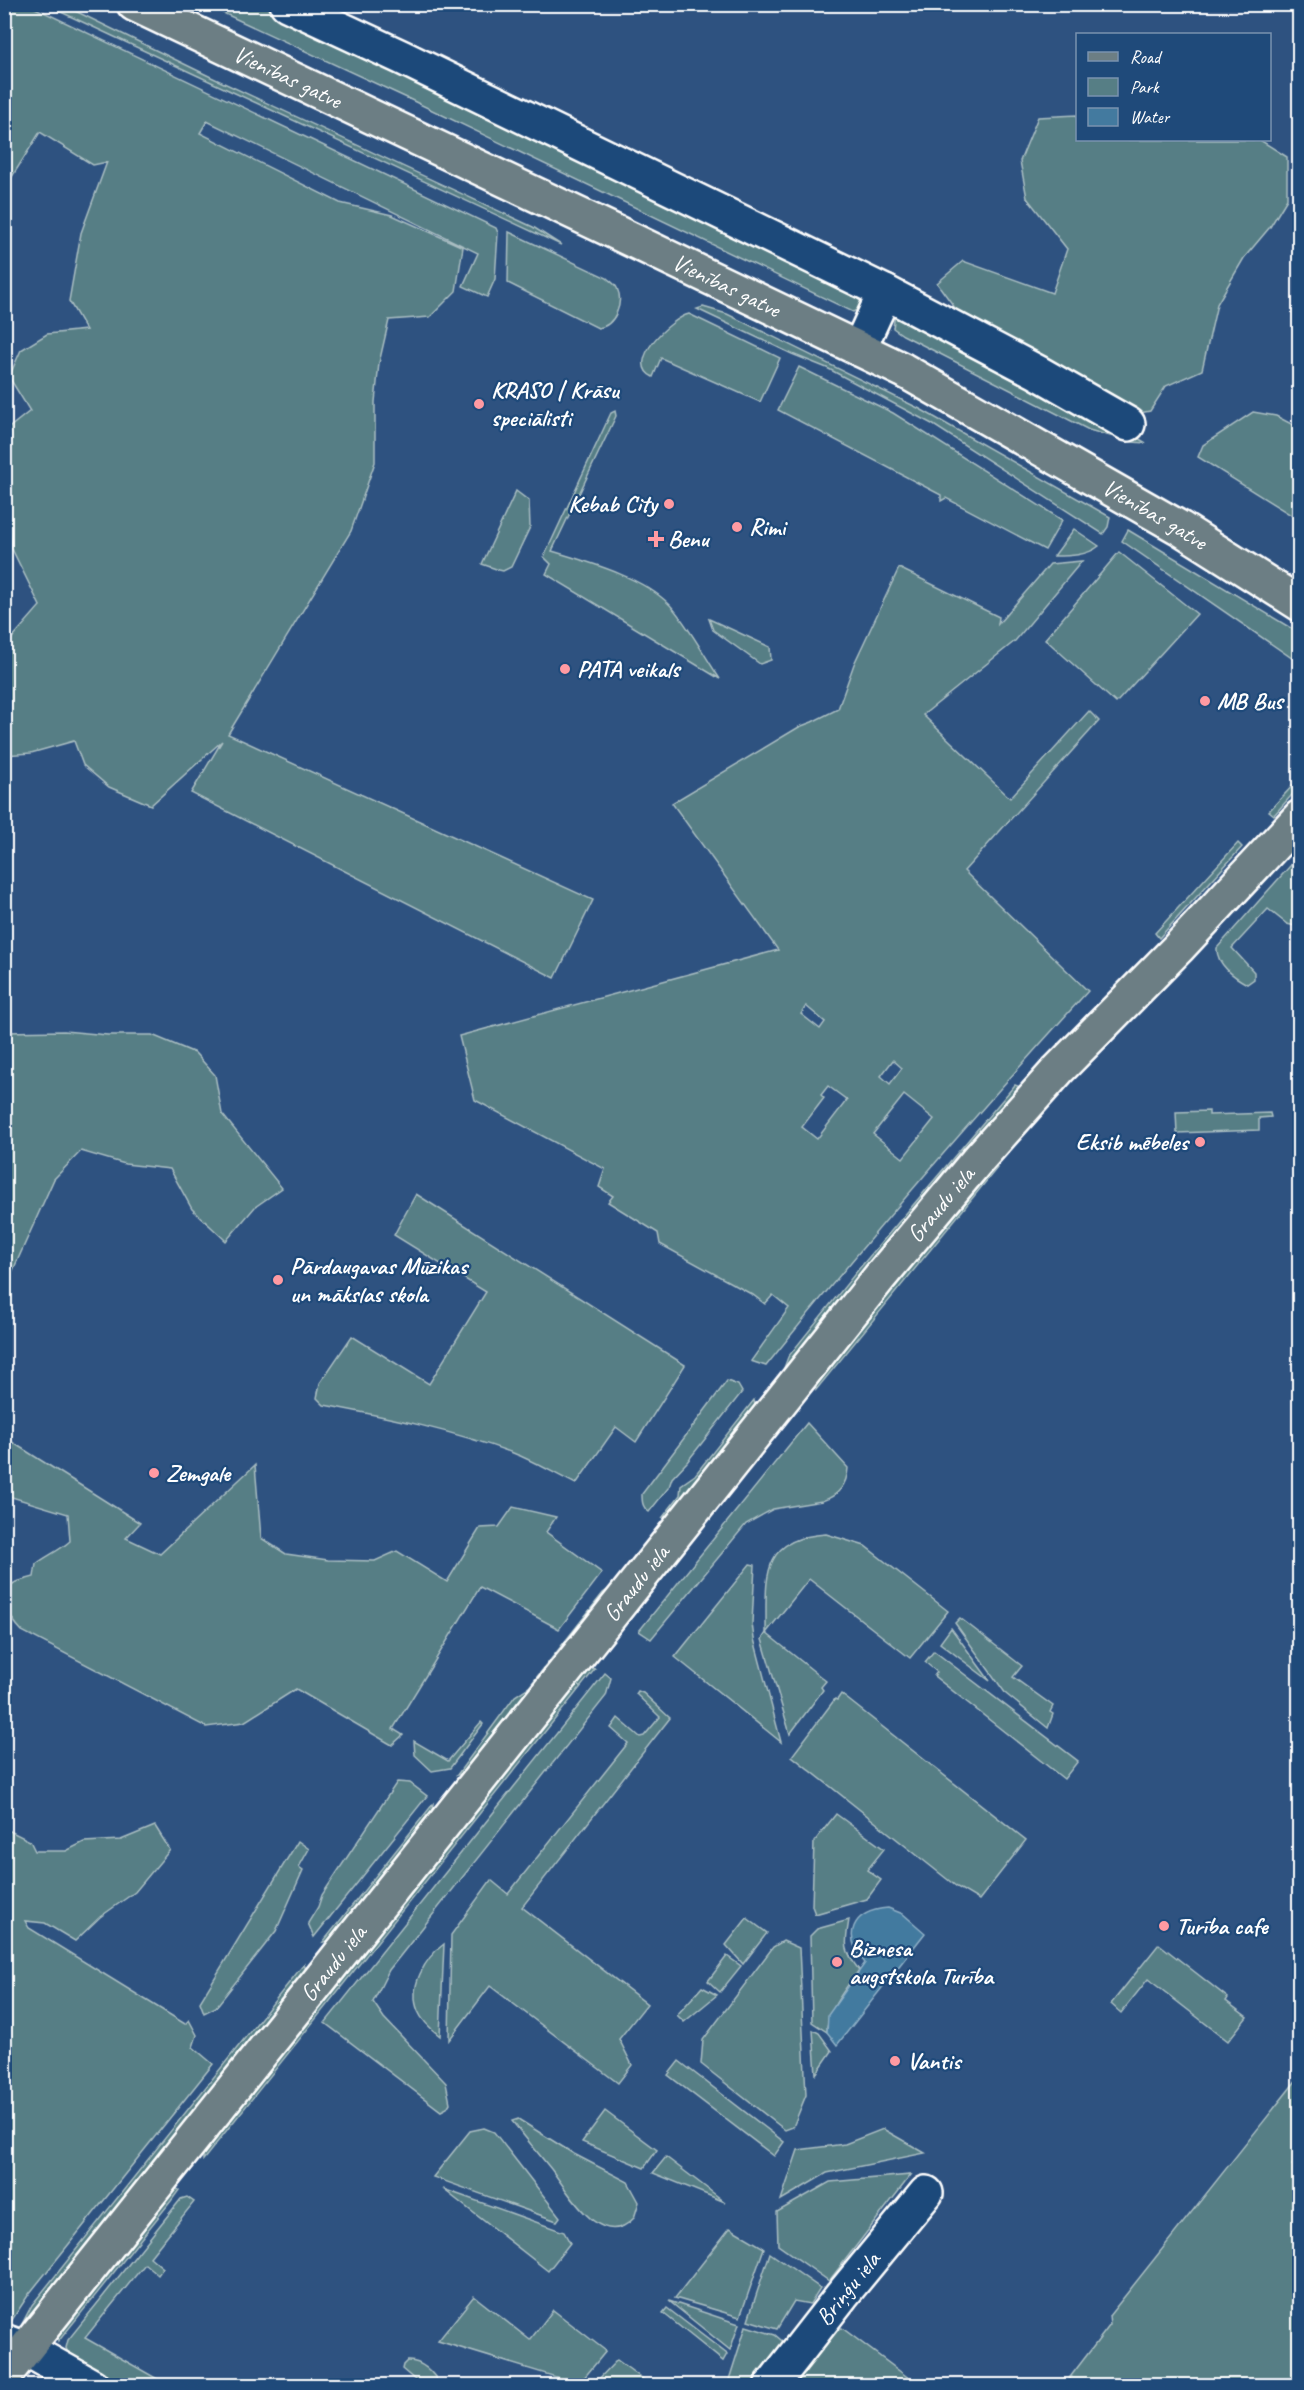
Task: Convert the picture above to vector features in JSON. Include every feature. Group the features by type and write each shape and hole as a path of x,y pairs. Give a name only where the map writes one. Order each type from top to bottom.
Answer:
{"main road":[{"name":"Vienības gatve","path":"134,4 903,370 1108,485 1299,604"},
{"name":"Graudu iela","path":"4,2376 15,2345 879,1278 1059,1070 1178,948 1299,817"}],"street":[{"path":"287,4 885,292 1037,372 1128,424"},
{"path":"859,349 885,292"},
{"name":"Briņģu iela","path":"771,2385 926,2193"},
{"path":"15,2345 92,2385"}],"green space":[{"path":"5,4 29,5 496,228 498,233 495,279 487,297 463,286 478,253 207,121 200,133 340,203 392,215 463,247 456,291 430,317 389,320 379,363 375,402 375,462 351,531 228,734 593,900 555,978 191,793 222,741 151,805 109,787 83,765 74,741 31,753 5,755 5,646 40,606 12,549 5,500 5,434 30,411 9,377 21,350 47,334 86,330 69,301 81,233 107,162 93,165 40,132 5,188 4,80 9,73 5,70"},
{"path":"46,5 63,5 211,77 533,227 561,245"},
{"path":"206,5 262,5 345,42 848,291 865,305 853,312 407,98"},
{"path":"1076,115 1076,141 1262,141 1287,157 1287,199 1270,227 1244,258 1217,304 1202,370 1166,386 1150,411 1134,414 963,319 937,283 963,261 1052,293 1067,249 1027,198 1020,161 1038,117"},
{"path":"509,232 607,278 619,294 619,307 609,323 598,328 508,283"},
{"path":"703,307 727,314 920,409 1110,517 1108,527 1103,534 932,424 827,368 697,309"},
{"path":"689,314 780,358 760,402 661,358 653,377 645,370 644,362 653,342 671,324"},
{"path":"895,314 1064,394 1146,443 1132,442 1089,430 903,335 893,328"},
{"path":"799,367 893,413 1062,520 1045,550 946,498 941,501 941,495 778,410"},
{"path":"615,411 616,416 552,551 614,572 659,595 683,621 720,679 546,574 551,564 544,557 611,413"},
{"path":"1253,412 1276,416 1299,428 1299,520 1198,457 1203,445"},
{"path":"516,491 529,501 530,527 511,567 503,571 482,564"},
{"path":"1074,529 1099,546 1083,554 1054,556"},
{"path":"1128,530 1299,633 1299,663 1122,541"},
{"path":"1119,552 1197,614 1116,703 1045,639"},
{"path":"1082,561 1015,641 923,715 1010,798 1089,711 1099,721 964,871 1088,991 924,1176 766,1366 751,1361 789,1308 773,1295 765,1304 753,1295 660,1244 658,1233 608,1202 613,1196 599,1187 605,1169 475,1100 459,1036 778,950 672,803 799,727 838,709 854,664 899,568 999,617 998,624 1050,564","holes":["806,1006 825,1022 820,1029 801,1014","893,1060 902,1068 890,1084 881,1076","828,1086 847,1100 817,1139 802,1127 824,1098 821,1095","904,1095 934,1119 903,1158 873,1134"]},
{"path":"709,619 770,647 771,660 760,664 713,630"},
{"path":"1299,779 1299,787 1274,815 1269,811"},
{"path":"1238,843 1242,847 1159,938 1155,933"},
{"path":"1299,856 1299,927 1287,924 1268,909 1232,948 1254,972 1254,979 1247,984 1223,965 1217,954 1217,948"},
{"path":"64,1031 108,1035 152,1035 195,1053 215,1075 222,1114 282,1188 255,1207 226,1241 192,1209 170,1169 125,1164 81,1151 54,1179 5,1288 5,1032"},
{"path":"1015,1085 1020,1087 956,1160 790,1365 784,1368 788,1357 858,1270"},
{"path":"1209,1111 1209,1115 1270,1113 1271,1117 1259,1118 1259,1130 1177,1133 1176,1112"},
{"path":"992,1165 997,1168 816,1390 816,1382 822,1371"},
{"path":"416,1194 685,1365 636,1442 616,1427 576,1484 521,1456 466,1437 324,1405 317,1398 320,1383 352,1336 429,1384 486,1292 394,1235"},
{"path":"727,1381 738,1385 742,1392 672,1478 669,1487 649,1512 642,1501 642,1494"},
{"path":"754,1400 755,1406 670,1516 663,1517 680,1495 681,1485 695,1475"},
{"path":"807,1423 848,1468 846,1480 841,1489 822,1501 773,1509 746,1524 651,1639 639,1631"},
{"path":"4,1437 140,1523 126,1538 160,1554 255,1465 261,1538 286,1554 328,1560 375,1561 397,1551 447,1582 480,1528 499,1527 513,1507 556,1517 546,1532 602,1573 559,1629 480,1587 393,1729 403,1735 392,1745 296,1689 244,1722 206,1727 22,1631 14,1621 8,1611 6,1588 16,1582 34,1577 36,1564 70,1541 68,1514 5,1495"},
{"path":"826,1534 865,1546 948,1611 910,1658 809,1579 766,1633 767,1580 777,1554 788,1544 804,1537"},
{"path":"750,1564 755,1565 752,1623 754,1639 781,1742 675,1657"},
{"path":"610,1588 594,1612 464,1773 457,1775 515,1696 529,1687 603,1593"},
{"path":"960,1618 1022,1666 1013,1677 1053,1706 1048,1728 1006,1694 955,1623"},
{"path":"951,1628 990,1681 940,1643"},
{"path":"766,1633 826,1681 821,1687 823,1690 790,1734 762,1639"},
{"path":"934,1651 1078,1761 1064,1779 934,1676 937,1672 925,1662"},
{"path":"590,1668 595,1669 203,2160 213,2138"},
{"path":"605,1673 611,1678 606,1696 389,1970 373,2002 384,2018 446,2083 450,2103 441,2111 325,2023"},
{"path":"638,1691 670,1718 522,1907 647,2004 619,2039 632,2065 618,2083 490,1986 449,2040 451,1935 491,1880 508,1894 628,1743 611,1728 618,1718 640,1737 644,1736 660,1717 636,1694"},
{"path":"841,1694 1026,1840 979,1900 957,1887 792,1756"},
{"path":"481,1722 483,1724 450,1768 432,1771 415,1755 414,1741 448,1761"},
{"path":"397,1782 410,1783 427,1796 314,1937 308,1923 322,1895"},
{"path":"433,1804 431,1816 333,1940 323,1942"},
{"path":"836,1814 884,1849 867,1870 881,1880 867,1899 815,1914 812,1906 814,1842"},
{"path":"155,1826 170,1850 135,1892 100,1917 75,1941 45,1923 25,1921 29,1928 185,2024 189,2020 197,2035 193,2047 213,2064 29,2294 8,2326 4,2325 4,1828 30,1841 35,1851 66,1851 84,1842 121,1840"},
{"path":"298,1841 309,1849 299,1867 303,1870 276,1931 216,2007 204,2013 200,2002"},
{"path":"747,1918 767,1933 743,1964 726,1945"},
{"path":"849,1920 846,1946 859,1970 833,2008 827,2024 827,2032 812,2022 810,1936 817,1929"},
{"path":"783,1941 799,1948 806,2095 793,2127 785,2130 701,2064 703,2040 773,1947"},
{"path":"444,1944 440,2036 427,2025 420,2015 415,2002 415,1992 425,1965"},
{"path":"1159,1944 1228,1998 1226,2001 1247,2017 1228,2041 1148,1979 1121,2013 1111,2004"},
{"path":"727,1956 741,1966 720,1992 708,1981"},
{"path":"304,1964 306,1970 302,1978 30,2318 23,2322 32,2305"},
{"path":"702,1987 717,1995 684,2022 677,2015"},
{"path":"813,2030 819,2033 832,2051 816,2074"},
{"path":"679,2061 784,2142 774,2156 668,2075"},
{"path":"1299,2077 1299,2154 1292,2165 1300,2171 1299,2385 1064,2385 1110,2325 1109,2316"},
{"path":"605,2111 657,2150 644,2168 582,2142"},
{"path":"518,2119 574,2154 628,2182 639,2202 634,2218 622,2227 610,2228 598,2224 587,2215 512,2121"},
{"path":"484,2128 494,2132 560,2217 557,2221 433,2177 470,2131"},
{"path":"883,2129 925,2153 827,2173 781,2200 798,2150 845,2144"},
{"path":"666,2157 725,2202 653,2173"},
{"path":"911,2175 829,2281 778,2245 777,2212 830,2182"},
{"path":"175,2188 179,2190 171,2201 58,2342 57,2334 169,2191"},
{"path":"443,2189 564,2232 570,2243 548,2271"},
{"path":"187,2197 194,2202 150,2257 163,2268 158,2275 145,2264 85,2338 168,2385 118,2385 71,2360 66,2348 68,2340 181,2199"},
{"path":"730,2228 764,2248 740,2317 675,2298"},
{"path":"770,2253 820,2288 810,2304 794,2301 777,2329 748,2320"},
{"path":"474,2296 530,2340 553,2310 606,2351 579,2384 438,2341"},
{"path":"669,2301 739,2324 730,2350"},
{"path":"667,2308 727,2354 723,2361 663,2313"},
{"path":"746,2326 775,2335 787,2345 755,2385 727,2386"},
{"path":"831,2328 842,2328 918,2385 783,2386"},
{"path":"617,2360 651,2385 593,2385"},
{"path":"407,2361 427,2368 439,2385 421,2385 402,2369"}],"water":[{"path":"888,1908 903,1914 925,1933 837,2045 827,2032 828,2015 865,1963 854,1943 852,1935 854,1927 858,1920 866,1914"}],"place":[{"name":"KRASO | Krāsu speciālisti","path":"479,404"},
{"name":"Kebab City","path":"669,504"},
{"name":"Rimi","path":"737,527"},
{"name":"Benu","path":"656,539"},
{"name":"PATA veikals","path":"565,669"},
{"name":"MB Bus","path":"1205,701"},
{"name":"Eksib mēbeles","path":"1200,1142"},
{"name":"Pārdaugavas Mūzikas un mākslas skola","path":"278,1280"},
{"name":"Zemgale","path":"154,1473"},
{"name":"Turība cafe","path":"1164,1926"},
{"name":"Biznesa augstskola Turība","path":"837,1962"},
{"name":"Vantis","path":"895,2061"}]}
